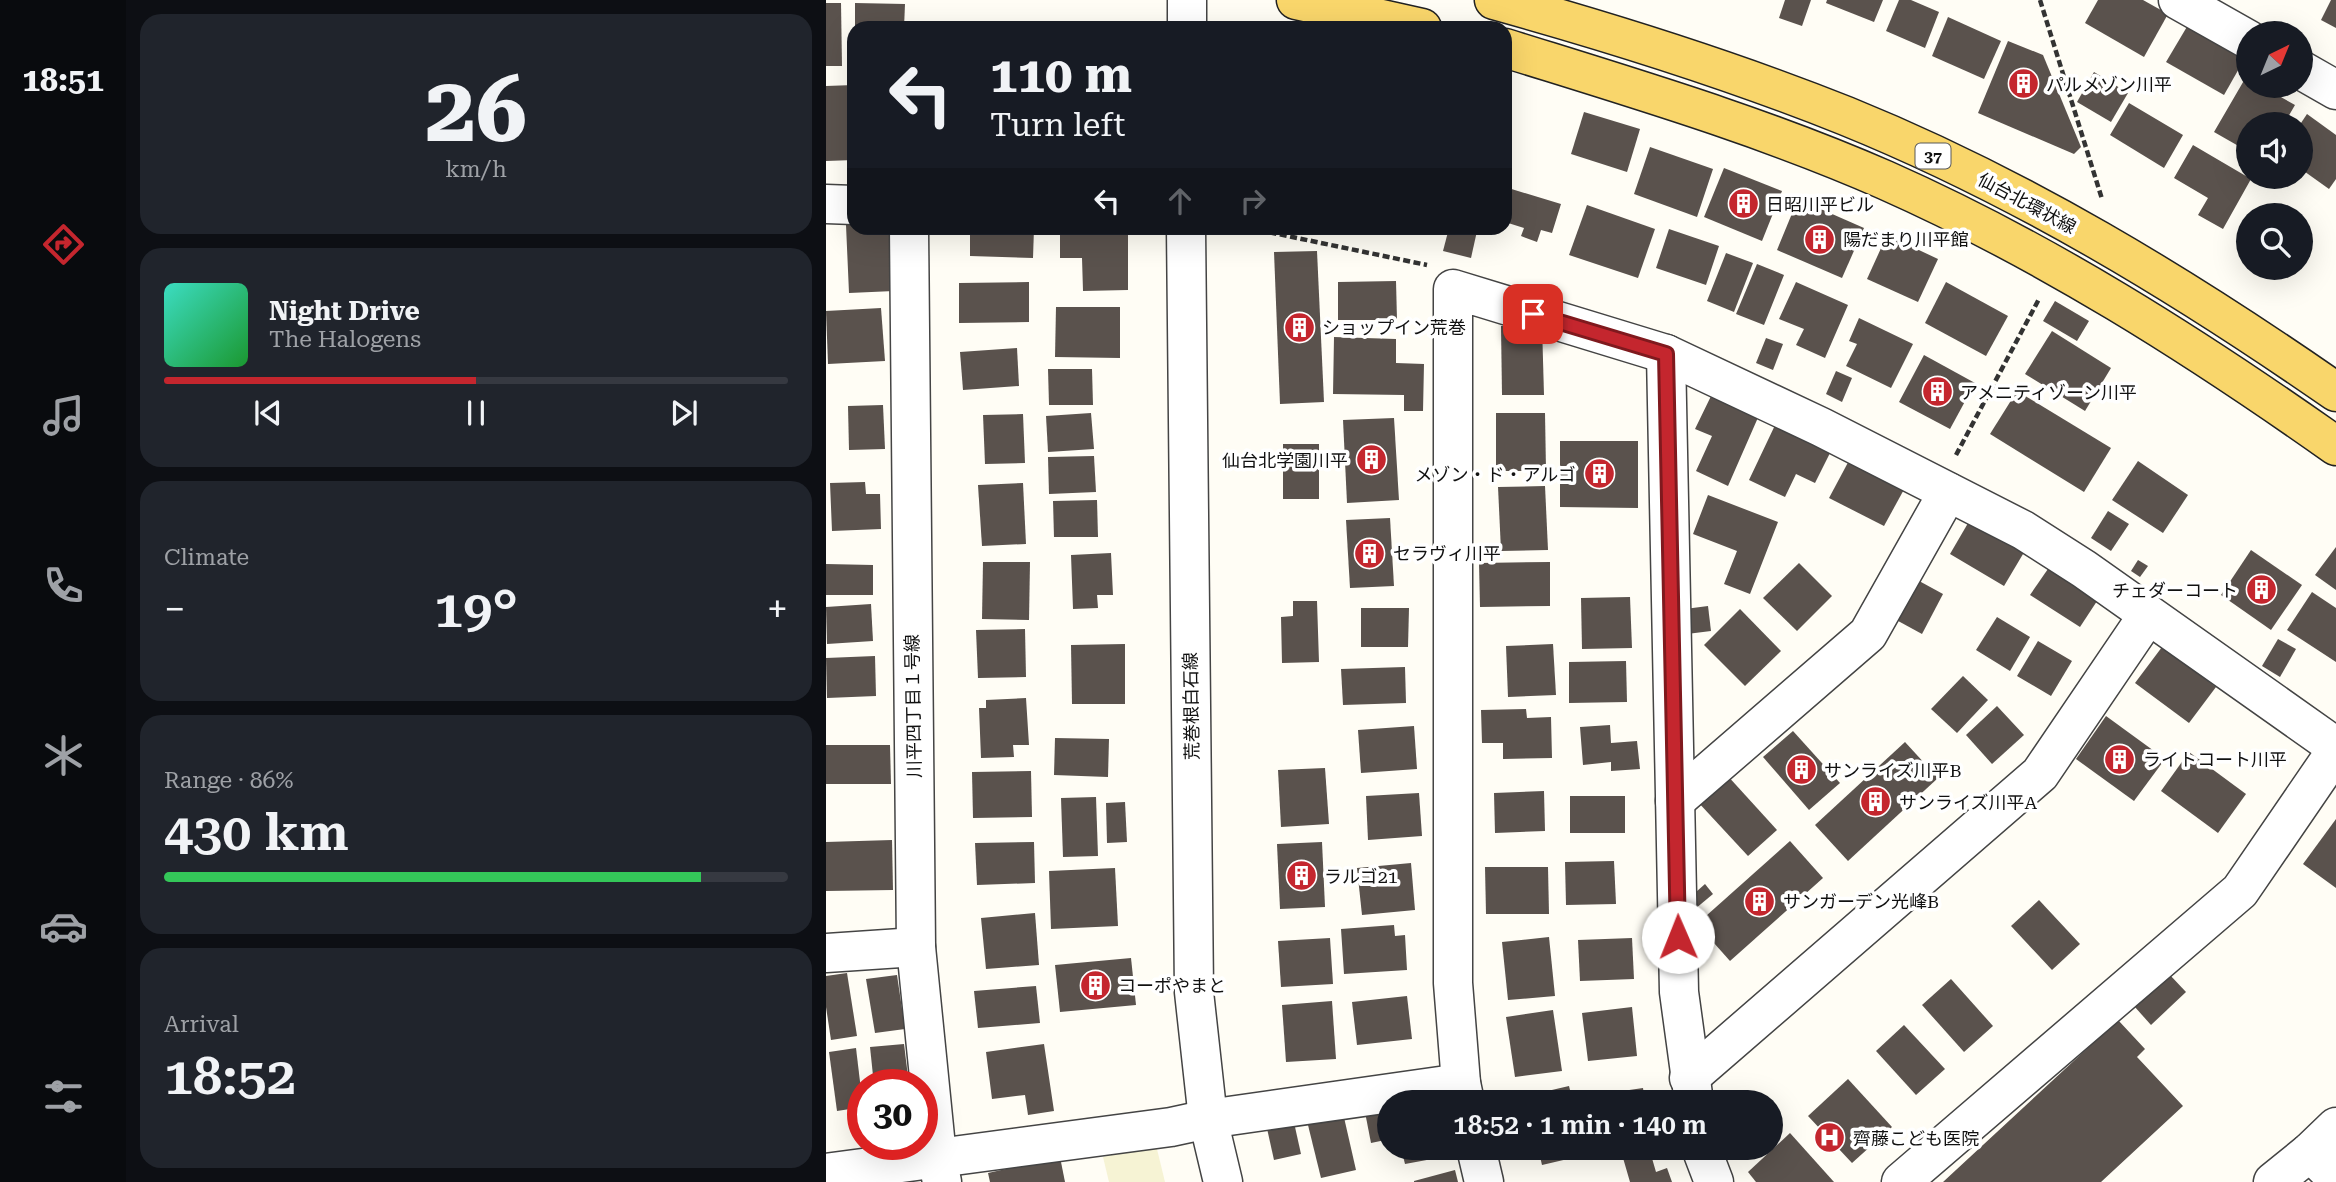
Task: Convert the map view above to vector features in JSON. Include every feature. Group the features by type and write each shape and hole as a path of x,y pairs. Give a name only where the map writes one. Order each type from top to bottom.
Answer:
{"main road":[{"path":"1296,0 1390,21"},
{"name":"仙台北環状線","path":"1494,0 1727,70 1849,117 1981,178 2124,253 2242,327 2336,392"},
{"name":"37","path":"1512,50 1739,121 1885,180 1934,203 2007,239 2130,308 2336,446"}],"street":[{"path":"1186,21 1187,0"},
{"path":"2178,0 2236,33"},
{"path":"2314,77 2336,90"},
{"path":"826,204 847,205"},
{"name":"川平四丁目１号線","path":"909,235 916,947 939,1169"},
{"name":"荒巻根白石線","path":"1186,235 1194,992 1208,1119 1223,1182"},
{"path":"1463,1090 1453,983 1453,289 1666,354 1821,427 2024,530 2084,569 2336,749 2240,891 1902,1182"},
{"path":"1666,354 1679,992 1691,1090"},
{"path":"1675,802 1868,634 1944,490"},
{"path":"1691,1090 2040,774 2148,615"},
{"path":"826,953 916,947"},
{"path":"826,1173 939,1169 1208,1119 1377,1102"},
{"path":"2273,1182 2327,1152"},
{"path":"1479,1160 1484,1182"},
{"path":"1706,1160 1714,1182"}],"path":[{"path":"2039,0 2106,210"},
{"path":"1282,235 1426,265 1453,289"},
{"path":"1944,490 2044,289"}],"shaded area":[{"path":"1156,1145 1165,1182 1109,1182 1103,1157"}],"building":[{"path":"1785,0 1811,0 1802,26 1779,18"},
{"path":"1827,0 1883,0 1874,22 1826,3"},
{"path":"1899,0 1911,0 1939,12 1925,48 1886,31"},
{"path":"2098,0 2143,0 2168,14 2144,57 2085,23"},
{"path":"2331,0 2336,0 2336,28 2321,20"},
{"path":"826,3 841,3 842,66 826,66"},
{"path":"855,3 905,4 904,21 855,21"},
{"path":"1948,17 2001,41 1984,79 1932,56"},
{"path":"2188,25 2236,53 2236,74 2224,95 2166,62"},
{"name":"パルメゾン川平","path":"2008,41 2043,55 2081,147 2074,154 1978,113"},
{"path":"2094,72 2128,93 2111,122 2077,102"},
{"path":"847,85 847,160 826,161 826,86"},
{"path":"2236,94 2236,98 2282,98 2295,105 2291,112 2236,112 2236,145 2214,132"},
{"path":"2129,103 2183,135 2164,168 2110,135"},
{"path":"1584,112 1640,129 1627,172 1571,154"},
{"path":"2313,118 2336,135 2336,179 2329,189 2313,178"},
{"path":"2193,145 2236,170 2236,189 2245,189 2223,229 2198,215 2208,198 2174,178"},
{"path":"1650,147 1713,169 1697,217 1634,194"},
{"name":"日昭川平ビル","path":"1724,168 1782,191 1762,241 1704,217"},
{"path":"1512,189 1561,204 1552,233 1541,230 1537,242 1521,236 1524,228 1512,224"},
{"name":"陽だまり川平館","path":"1798,199 1864,228 1842,278 1777,250"},
{"path":"1587,205 1655,229 1638,278 1569,255"},
{"path":"846,225 847,235 892,235 894,291 849,293"},
{"path":"1669,229 1719,246 1706,285 1656,268"},
{"path":"970,235 1034,235 1033,258 970,256"},
{"path":"1060,235 1128,235 1128,290 1083,291 1082,258 1060,258"},
{"path":"1447,235 1476,235 1471,258 1443,251"},
{"path":"1887,235 1938,259 1918,302 1867,279"},
{"name":"ショップイン荒巻","path":"1317,251 1324,402 1280,404 1274,252"},
{"path":"1726,253 1753,263 1734,312 1707,301"},
{"path":"1757,264 1784,275 1764,325 1736,314"},
{"path":"1396,281 1397,320 1338,320 1338,282"},
{"path":"1029,282 1029,322 959,323 959,283"},
{"path":"1796,282 1848,305 1825,358 1796,345 1804,329 1779,319"},
{"path":"1946,282 2008,316 1986,356 1925,323"},
{"path":"2055,301 2089,321 2077,341 2043,321"},
{"path":"1056,307 1120,307 1120,358 1055,357"},
{"path":"881,308 885,361 828,364 826,311"},
{"path":"1859,318 1913,344 1891,388 1846,366 1857,344 1849,341"},
{"path":"1542,325 1544,395 1502,395 1501,326"},
{"path":"2052,331 2111,368 2085,411 2025,374"},
{"path":"1334,337 1396,339 1396,363 1424,364 1423,411 1404,411 1404,395 1333,394"},
{"path":"1766,338 1783,344 1773,370 1756,363"},
{"path":"1017,348 1019,386 963,390 960,352"},
{"name":"アメニティゾーン川平","path":"1924,355 1975,383 1950,429 1899,402"},
{"path":"1048,369 1092,369 1093,405 1049,405"},
{"path":"1836,371 1852,378 1842,402 1826,394"},
{"path":"2017,391 2111,448 2084,492 1990,434"},
{"path":"1713,392 1760,413 1728,486 1696,471 1712,436 1695,429"},
{"path":"883,405 885,449 849,450 848,406"},
{"path":"1091,413 1094,449 1048,452 1046,416"},
{"path":"1496,413 1545,413 1546,471 1496,471"},
{"path":"1023,414 1025,463 985,464 983,415"},
{"name":"仙台北学園川平","path":"1394,418 1399,500 1347,503 1343,420"},
{"path":"1777,421 1833,447 1815,483 1796,474 1785,497 1749,480"},
{"name":"メゾン・ド・アルゴ","path":"1560,441 1638,441 1638,508 1560,507"},
{"path":"1283,444 1319,444 1319,499 1283,499"},
{"path":"1852,455 1907,484 1884,526 1829,498"},
{"path":"1094,456 1096,492 1049,494 1048,457"},
{"path":"2138,461 2188,495 2163,533 2112,500"},
{"path":"865,482 866,494 880,494 881,529 832,531 830,483"},
{"path":"1023,483 1026,544 982,546 978,485"},
{"path":"1545,486 1548,550 1501,551 1498,487"},
{"path":"1708,495 1778,522 1750,594 1724,584 1737,551 1693,534"},
{"path":"1097,500 1098,537 1054,537 1053,501"},
{"path":"2108,511 2129,524 2111,551 2091,538"},
{"name":"セラヴィ川平","path":"1390,518 1394,586 1350,588 1346,520"},
{"path":"1971,518 2026,549 2004,586 1950,554"},
{"path":"2336,547 2336,590 2315,575"},
{"name":"チェダーコート","path":"2251,550 2302,585 2271,630 2221,595"},
{"path":"1111,553 1113,595 1097,595 1098,608 1073,609 1071,555"},
{"path":"2138,560 2148,566 2140,577 2131,571"},
{"path":"983,562 1030,562 1029,620 982,619"},
{"path":"1550,562 1550,606 1480,607 1479,563"},
{"path":"1799,563 1832,596 1797,631 1763,598"},
{"path":"826,564 873,565 873,595 826,595"},
{"path":"2050,566 2099,598 2080,627 2030,595"},
{"path":"1910,576 1943,594 1922,634 1889,616"},
{"path":"2312,592 2336,608 2336,662 2287,630"},
{"path":"1630,597 1632,648 1582,649 1581,598"},
{"path":"1293,601 1317,601 1319,662 1282,663 1281,617 1293,616"},
{"path":"871,604 873,641 827,644 826,607"},
{"path":"1708,606 1711,631 1687,634 1685,609"},
{"path":"1361,608 1409,608 1408,647 1361,647"},
{"path":"1740,609 1781,651 1745,686 1704,645"},
{"path":"1997,617 2030,637 2010,671 1976,650"},
{"path":"1025,629 1026,677 978,678 976,630"},
{"path":"2278,639 2296,649 2280,677 2262,666"},
{"path":"2038,641 2072,661 2051,696 2017,676"},
{"path":"1125,644 1125,704 1072,704 1071,645"},
{"path":"1553,644 1556,695 1508,697 1506,646"},
{"path":"2162,647 2216,687 2189,723 2135,683"},
{"path":"875,656 876,696 827,698 826,658"},
{"path":"1626,661 1627,702 1569,703 1569,662"},
{"path":"1405,667 1406,703 1343,705 1341,669"},
{"path":"1963,676 1988,700 1957,733 1931,709"},
{"path":"1026,698 1029,745 1013,745 1014,757 981,758 979,708 986,708 986,700"},
{"path":"1997,706 2024,735 1992,764 1966,735"},
{"path":"1526,709 1527,718 1551,717 1552,758 1503,759 1503,743 1482,743 1481,710"},
{"name":"ライトコート川平","path":"2106,716 2165,759 2134,801 2076,759"},
{"path":"1610,725 1611,743 1637,741 1640,769 1611,771 1611,762 1583,765 1580,727"},
{"path":"1414,726 1417,769 1361,773 1358,730"},
{"name":"サンライズ川平B","path":"1793,731 1840,783 1809,810 1763,757"},
{"path":"1055,738 1109,739 1108,777 1054,775"},
{"name":"サンライズ川平A","path":"1905,742 1938,778 1848,861 1815,825"},
{"path":"826,745 890,745 891,784 826,784"},
{"path":"2189,752 2246,794 2218,833 2161,791"},
{"path":"1325,768 1329,824 1281,827 1278,770"},
{"path":"1031,771 1032,817 973,818 972,772"},
{"path":"1726,774 1777,830 1748,856 1697,801"},
{"path":"1544,791 1545,831 1495,833 1494,793"},
{"path":"1419,793 1422,836 1368,840 1366,796"},
{"path":"1570,796 1625,796 1625,833 1570,833"},
{"path":"1096,797 1098,856 1063,857 1061,798"},
{"path":"1125,802 1127,842 1107,843 1106,803"},
{"path":"2336,819 2336,888 2303,864"},
{"path":"892,840 893,890 826,891 826,842"},
{"name":"サンガーデン光峰B","path":"1790,841 1823,878 1730,961 1697,924"},
{"path":"1034,842 1035,883 977,885 975,843"},
{"name":"ラルゴ21","path":"1322,842 1325,907 1280,909 1277,844"},
{"path":"1614,861 1616,904 1566,905 1565,862"},
{"path":"1411,863 1415,910 1362,915 1357,868"},
{"path":"1485,867 1548,867 1549,914 1486,914"},
{"path":"1115,868 1118,926 1051,929 1049,871"},
{"path":"1705,884 1713,894 1695,909 1687,900"},
{"path":"2039,900 2080,944 2052,970 2011,926"},
{"path":"1035,913 1039,965 986,969 981,918"},
{"path":"1394,925 1395,936 1405,935 1407,970 1344,974 1341,929"},
{"path":"1549,937 1555,996 1508,1000 1502,942"},
{"path":"1330,938 1333,984 1281,987 1278,941"},
{"path":"1632,938 1634,979 1580,981 1578,940"},
{"name":"コーポやまと","path":"1131,958 1136,1005 1060,1012 1055,965"},
{"path":"847,973 857,1036 831,1040 826,1007 826,976"},
{"path":"2169,974 2186,992 2151,1025 2134,1006"},
{"path":"897,975 905,1029 875,1033 866,979"},
{"path":"1951,979 1993,1026 1964,1052 1922,1005"},
{"path":"1036,986 1040,1023 978,1028 974,991"},
{"path":"1407,996 1412,1039 1357,1045 1352,1002"},
{"path":"1332,1001 1336,1059 1286,1062 1282,1005"},
{"path":"1632,1007 1637,1056 1588,1061 1582,1013"},
{"path":"1553,1010 1562,1071 1515,1077 1506,1017"},
{"path":"2118,1020 2145,1049 2137,1057 2183,1106 2101,1182 1943,1182"},
{"path":"1904,1025 1945,1069 1916,1095 1876,1051"},
{"path":"904,1044 907,1069 872,1069 870,1047"},
{"path":"1044,1044 1054,1111 1028,1115 1025,1095 992,1099 986,1052"},
{"path":"856,1048 858,1069 847,1069 847,1109 837,1111 829,1052"},
{"path":"1848,1079 1892,1127 1852,1163 1808,1116"},
{"path":"1569,1086 1570,1090 1552,1090"},
{"path":"1377,1104 1377,1142 1371,1143 1364,1107"},
{"path":"1343,1113 1356,1170 1321,1178 1307,1121"},
{"path":"1293,1118 1301,1154 1274,1160 1266,1124"},
{"path":"1790,1133 1834,1182 1756,1182 1748,1172 1761,1160 1783,1160 1783,1140"},
{"path":"1060,1157 1065,1182 990,1182 988,1173"},
{"path":"1404,1160 1427,1160 1405,1164"},
{"path":"1541,1160 1564,1160 1542,1165"},
{"path":"1624,1160 1652,1160 1656,1172 1667,1168 1672,1182 1630,1182"},
{"path":"1455,1170 1458,1182 1414,1182 1414,1181"}],"place":[{"name":"パルメゾン川平","path":"2023,84"},
{"name":"日昭川平ビル","path":"1743,204"},
{"name":"陽だまり川平館","path":"1820,239"},
{"name":"ショップイン荒巻","path":"1299,327"},
{"name":"アメニティゾーン川平","path":"1937,392"},
{"name":"仙台北学園川平","path":"1371,460"},
{"name":"メゾン・ド・アルゴ","path":"1599,474"},
{"name":"セラヴィ川平","path":"1370,553"},
{"name":"チェダーコート","path":"2261,590"},
{"name":"ライトコート川平","path":"2120,759"},
{"name":"サンライズ川平B","path":"1801,770"},
{"name":"サンライズ川平A","path":"1876,802"},
{"name":"ラルゴ21","path":"1301,876"},
{"name":"サンガーデン光峰B","path":"1760,901"},
{"name":"コーポやまと","path":"1095,985"},
{"name":"齊藤こども医院","path":"1830,1138"}],"route":[{"path":"1533,314 1666,354 1678,937"}]}
